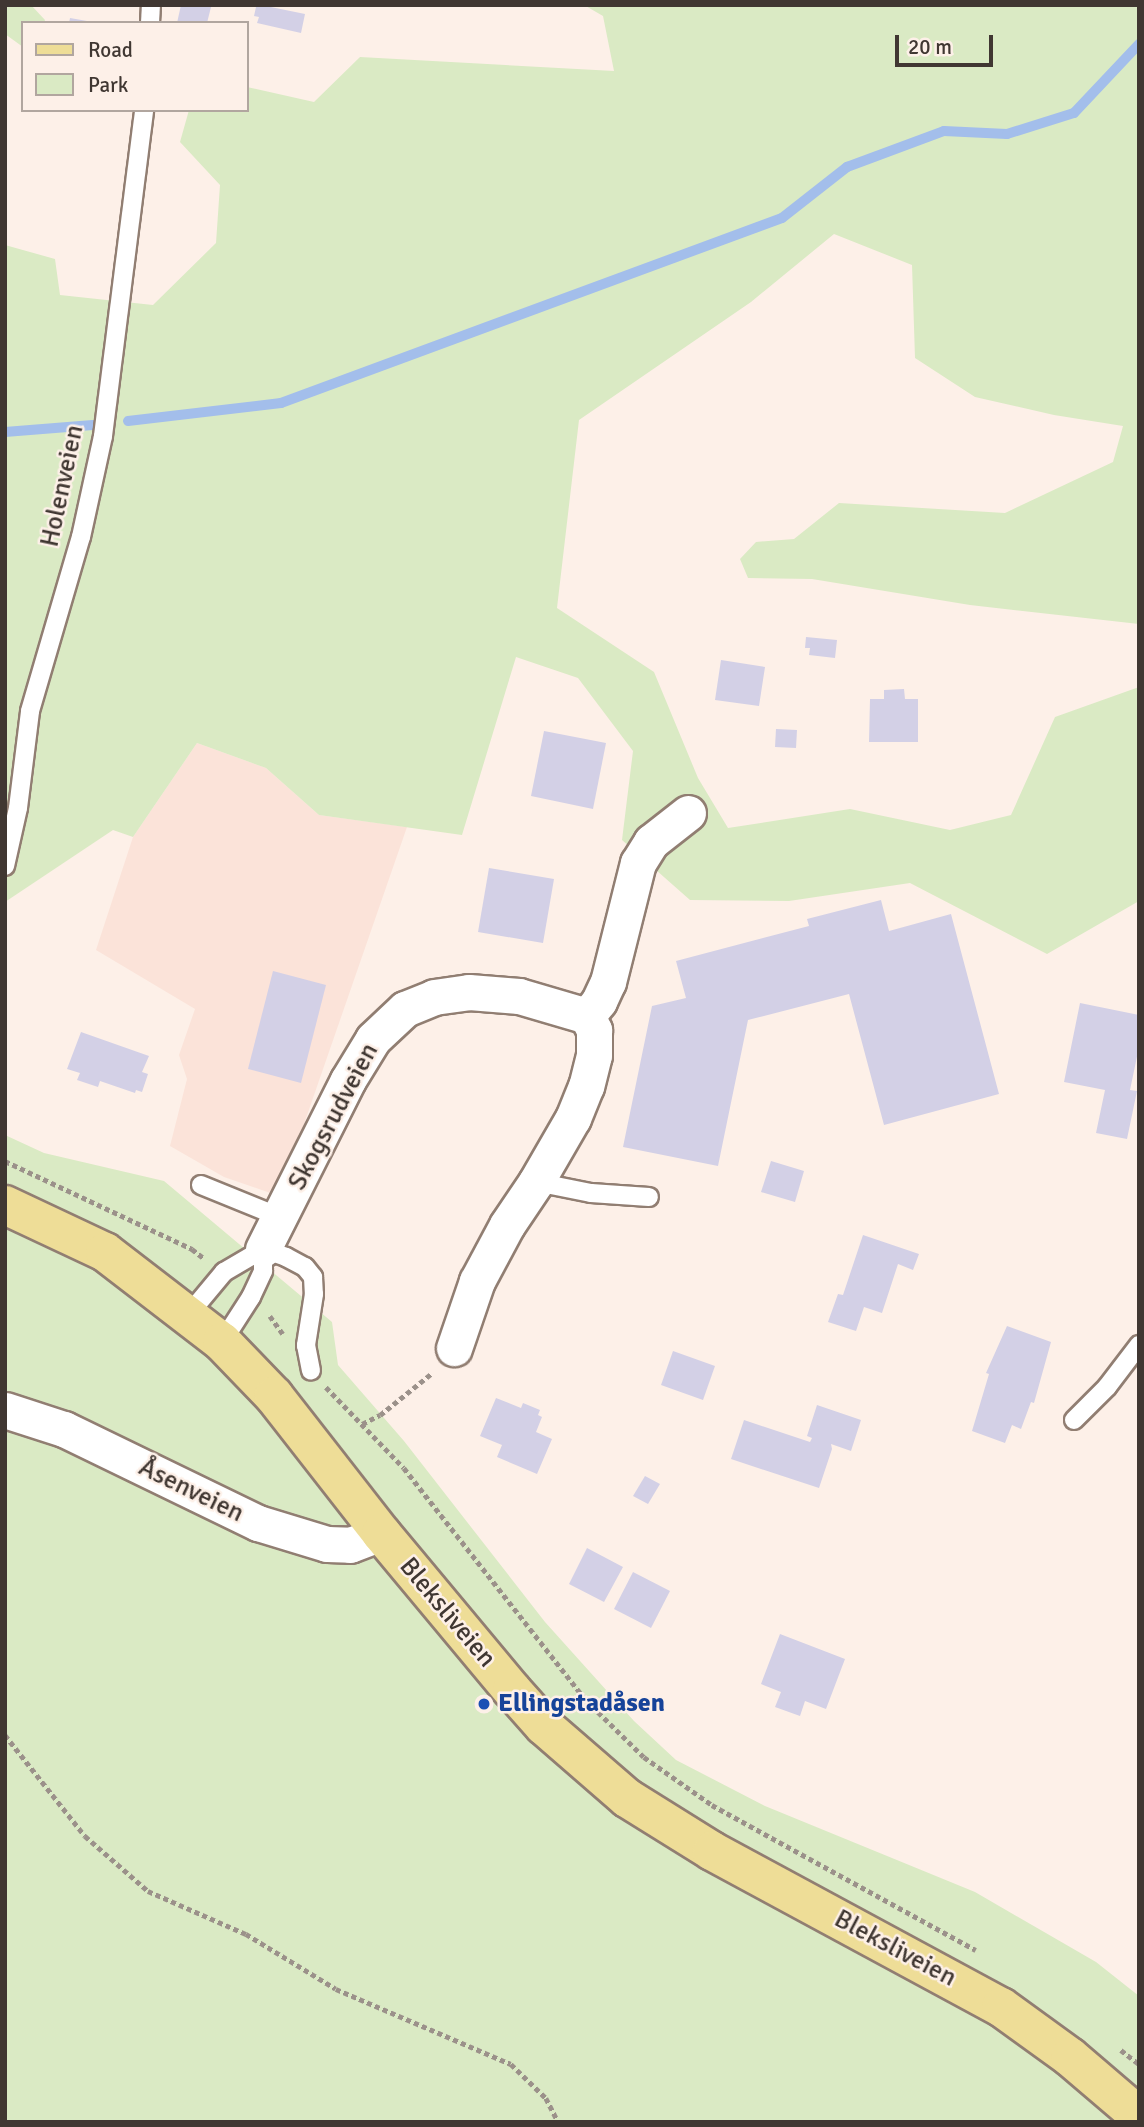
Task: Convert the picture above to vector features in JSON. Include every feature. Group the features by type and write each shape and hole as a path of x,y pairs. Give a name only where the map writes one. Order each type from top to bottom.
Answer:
{"main road":[{"name":"Bleksliveien","path":"5,1205 105,1252 222,1342 274,1396 381,1533 544,1726 627,1798 712,1851 1001,2007 1070,2057 1139,2116"}],"street":[{"path":"454,1348 477,1281 507,1225 536,1182 573,1118 586,1086 593,1055 594,1030 587,1016 599,1001 608,982 638,863 652,842 688,813"},
{"name":"Skogsrudveien","path":"264,1250 348,1080 373,1039 405,1009 434,997 469,992 519,996 587,1016"},
{"name":"Åsenveien","path":"5,1410 64,1429 258,1523 327,1544 350,1545 381,1533"}],"lane":[{"name":"Holenveien","path":"5,866 18,808 30,711 82,537 103,436 144,112"},
{"path":"536,1182 591,1193 649,1198"},
{"path":"201,1185 281,1217"},
{"path":"189,1314 224,1272 264,1250 286,1257 305,1267 313,1277 314,1294 307,1326 311,1371"},
{"name":"Skogsrudveien","path":"222,1342 251,1297 263,1271 264,1250"},
{"path":"1074,1420 1107,1387 1139,1345"}],"path":[{"path":"362,1424 380,1415 427,1378 454,1348"},
{"path":"311,1371 422,1490 586,1700 644,1757 712,1805 985,1955"},
{"path":"5,1735 85,1836 148,1891 246,1934 336,1989 511,2064 546,2098 558,2122"},
{"path":"1114,2044 1139,2064"}],"shaded area":[{"path":"197,743 266,768 319,815 407,827 279,1196 224,1177 170,1146 187,1079 179,1055 195,1009 96,950 133,837"}],"green space":[{"path":"5,5 31,5 45,20 21,21 21,46 5,34"},
{"path":"584,5 1139,5 1139,624 970,605 812,579 748,578 740,559 756,542 794,539 839,503 1005,513 1113,462 1123,426 1054,415 975,397 915,358 912,265 834,234 751,302 579,420 557,608 654,672 698,778 728,828 850,809 950,830 1011,815 1055,717 1139,687 1139,901 1047,954 910,883 789,901 690,900 622,840 633,751 578,678 516,657 462,835 319,815 266,768 197,743 133,837 113,830 5,902 5,245 55,259 60,295 153,305 216,243 220,185 180,142 188,112 248,112 248,87 314,102 360,57 614,71 603,16"},
{"path":"5,1135 44,1153 164,1181 332,1322 338,1365 404,1441 545,1622 634,1721 676,1760 765,1806 975,1892 1096,1962 1139,1996 1139,2122 5,2122"}],"building":[{"path":"181,5 211,7 208,21 177,21"},
{"path":"261,5 305,14 301,33 257,23 259,17 254,16 256,7"},
{"path":"806,637 837,640 835,658 809,655 810,648 805,648"},
{"path":"721,660 765,667 759,706 715,700"},
{"path":"904,689 905,699 918,699 918,742 869,742 870,699 884,699 884,690"},
{"path":"776,729 797,730 796,748 775,747"},
{"path":"544,731 606,743 593,809 531,796"},
{"path":"489,868 554,879 543,943 478,932"},
{"path":"881,900 889,931 951,914 999,1094 884,1125 849,994 748,1020 718,1166 623,1147 652,1006 686,998 676,961 809,926 807,919"},
{"path":"273,971 326,985 301,1083 248,1069"},
{"path":"1080,1003 1139,1015 1139,1047 1130,1090 1137,1091 1127,1139 1096,1133 1105,1090 1064,1082"},
{"path":"81,1032 149,1056 142,1072 148,1074 142,1092 136,1090 135,1093 100,1081 98,1087 77,1080 80,1073 67,1069"},
{"path":"771,1161 804,1171 795,1202 761,1192"},
{"path":"863,1235 919,1254 913,1270 898,1264 882,1313 864,1307 856,1331 828,1322 838,1294 843,1295"},
{"path":"1007,1326 1051,1342 1034,1403 1031,1402 1021,1429 1012,1425 1005,1443 972,1431 989,1374 986,1373"},
{"path":"673,1351 715,1366 703,1400 661,1385"},
{"path":"496,1398 521,1408 523,1403 540,1410 538,1415 542,1417 536,1432 552,1439 537,1474 497,1457 502,1445 480,1436"},
{"path":"817,1405 861,1420 851,1451 831,1444 832,1449 819,1488 731,1459 744,1420 810,1442 812,1438 807,1436"},
{"path":"645,1476 660,1484 648,1504 633,1496"},
{"path":"587,1548 623,1567 604,1602 569,1584"},
{"path":"633,1572 670,1591 651,1628 614,1609"},
{"path":"780,1634 845,1659 826,1709 805,1701 800,1716 775,1707 781,1692 761,1684"}],"waterway":[{"path":"128,421 281,403 782,218 847,167 944,131 1007,134 1074,113 1139,44"},
{"path":"5,432 93,425"}],"place":[{"name":"Ellingstadåsen","path":"484,1704"}]}
